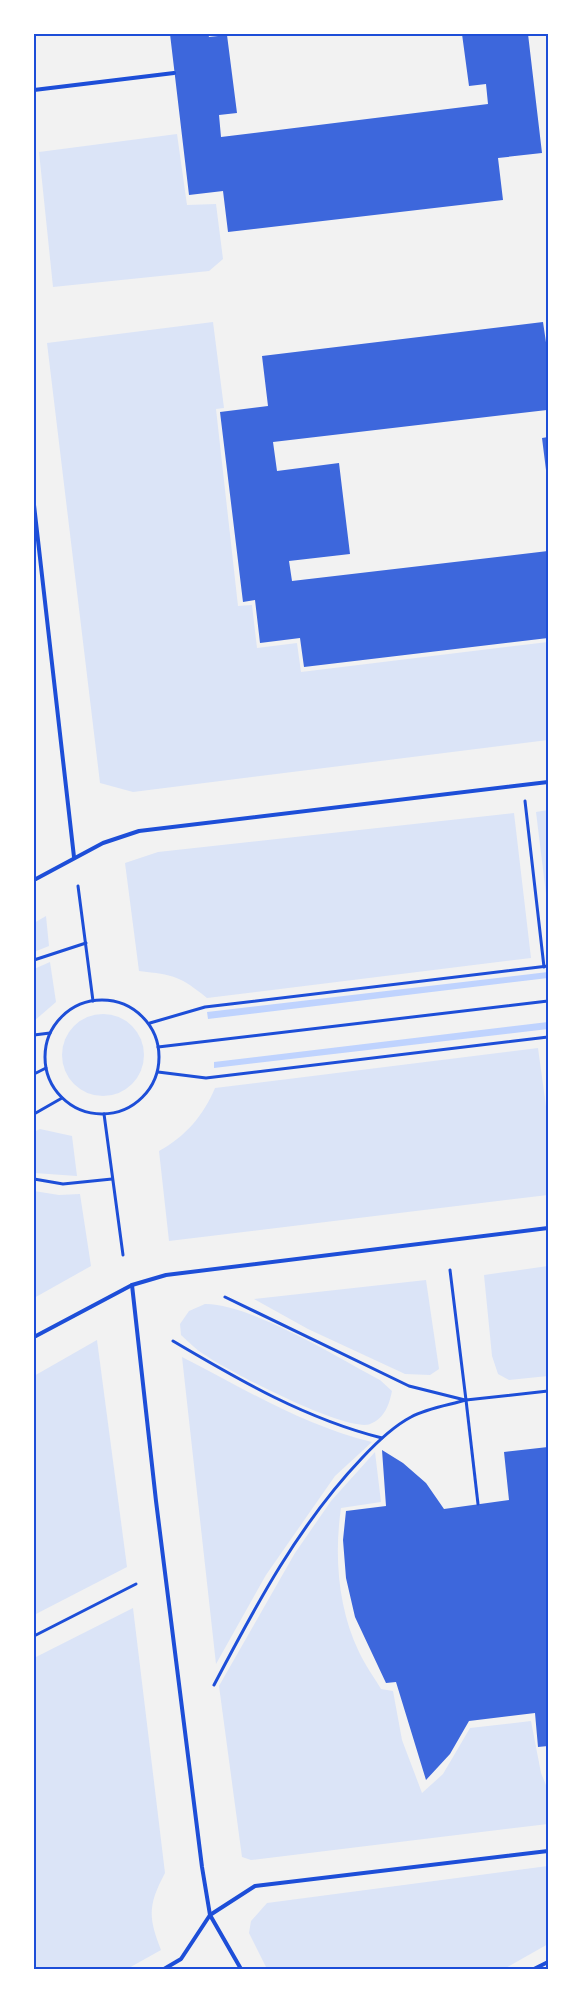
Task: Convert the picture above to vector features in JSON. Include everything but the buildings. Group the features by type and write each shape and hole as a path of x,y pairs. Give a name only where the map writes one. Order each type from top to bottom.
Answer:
{"lane":[{"path":"34,90 174,73"},
{"path":"34,505 74,857"},
{"path":"34,880 103,843 139,830 548,782"},
{"path":"34,1337 132,1285 166,1275 548,1228"},
{"path":"132,1285 156,1501 202,1867 210,1915 241,1969"},
{"path":"164,1969 181,1959 210,1915 255,1886 548,1851"},
{"path":"534,1969 548,1962"}],"path":[{"path":"150,1023 205,1007 546,966 523,785"},
{"path":"78,886 93,1001"},
{"path":"34,960 86,943"},
{"path":"93,1001 118,1002 135,1010 150,1023 158,1047 158,1072 144,1096 128,1108 104,1114 91,1113 74,1107 62,1098 49,1081 46,1068 46,1045 50,1034 63,1014 79,1004 93,1001"},
{"path":"158,1047 548,1001"},
{"path":"34,1034 50,1034"},
{"path":"158,1072 206,1078 548,1037"},
{"path":"34,1074 46,1068"},
{"path":"34,1114 62,1098"},
{"path":"104,1114 123,1254"},
{"path":"34,1179 63,1184 112,1179"},
{"path":"450,1270 478,1504"},
{"path":"225,1297 409,1386 438,1395 466,1400"},
{"path":"173,1341 220,1369 289,1405 352,1430 382,1438"},
{"path":"214,1685 256,1605 302,1534 338,1482 382,1438 412,1416 466,1400 548,1391"},
{"path":"34,1636 136,1584"}],"shaded area":[{"path":"177,134 187,205 216,204 223,259 209,271 53,287 39,152"},
{"path":"213,322 224,408 216,409 238,606 252,605 257,648 297,643 301,672 548,642 548,740 133,792 100,783 47,343"},
{"path":"548,810 548,910 536,812"},
{"path":"514,813 531,958 207,998 190,985 176,978 139,971 125,863 158,852"},
{"path":"46,916 49,946 34,952 34,923"},
{"path":"50,962 56,1002 34,1021 34,969"},
{"path":"95,1014 111,1014 126,1021 137,1032 144,1047 141,1071 132,1084 111,1096 95,1096 80,1089 69,1078 62,1063 62,1047 69,1032 80,1021"},
{"path":"538,1048 548,1121 548,1195 169,1241 159,1151 177,1139 193,1124 205,1108 215,1088"},
{"path":"40,1129 72,1136 77,1176 34,1173 34,1132"},
{"path":"34,1191 59,1195 80,1194 91,1266 34,1298"},
{"path":"548,1266 548,1376 509,1380 498,1374 492,1356 484,1275"},
{"path":"426,1280 439,1369 430,1375 405,1374 308,1329 254,1299"},
{"path":"205,1304 223,1306 245,1312 269,1322 294,1333 380,1380 392,1391 383,1415 370,1424 357,1424 338,1419 288,1399 218,1363 199,1351 181,1335 180,1324 189,1311"},
{"path":"97,1340 127,1567 34,1615 34,1376"},
{"path":"182,1357 298,1416 347,1435 372,1442 335,1476 266,1575 216,1664"},
{"path":"375,1452 381,1502 341,1508 338,1545 339,1582 346,1618 359,1652 381,1689 393,1691 402,1740 422,1793 443,1774 470,1728 531,1721 541,1773 548,1790 548,1824 251,1860 242,1857 219,1686 295,1553 331,1501"},
{"path":"133,1608 165,1873 155,1894 152,1911 154,1929 161,1950 127,1969 34,1969 34,1658"},
{"path":"548,1866 548,1944 504,1969 267,1969 249,1933 251,1921 267,1903"}],"water":[{"path":"548,972 548,978 208,1019 207,1012"},
{"path":"548,1022 548,1029 214,1068 214,1062"}]}
